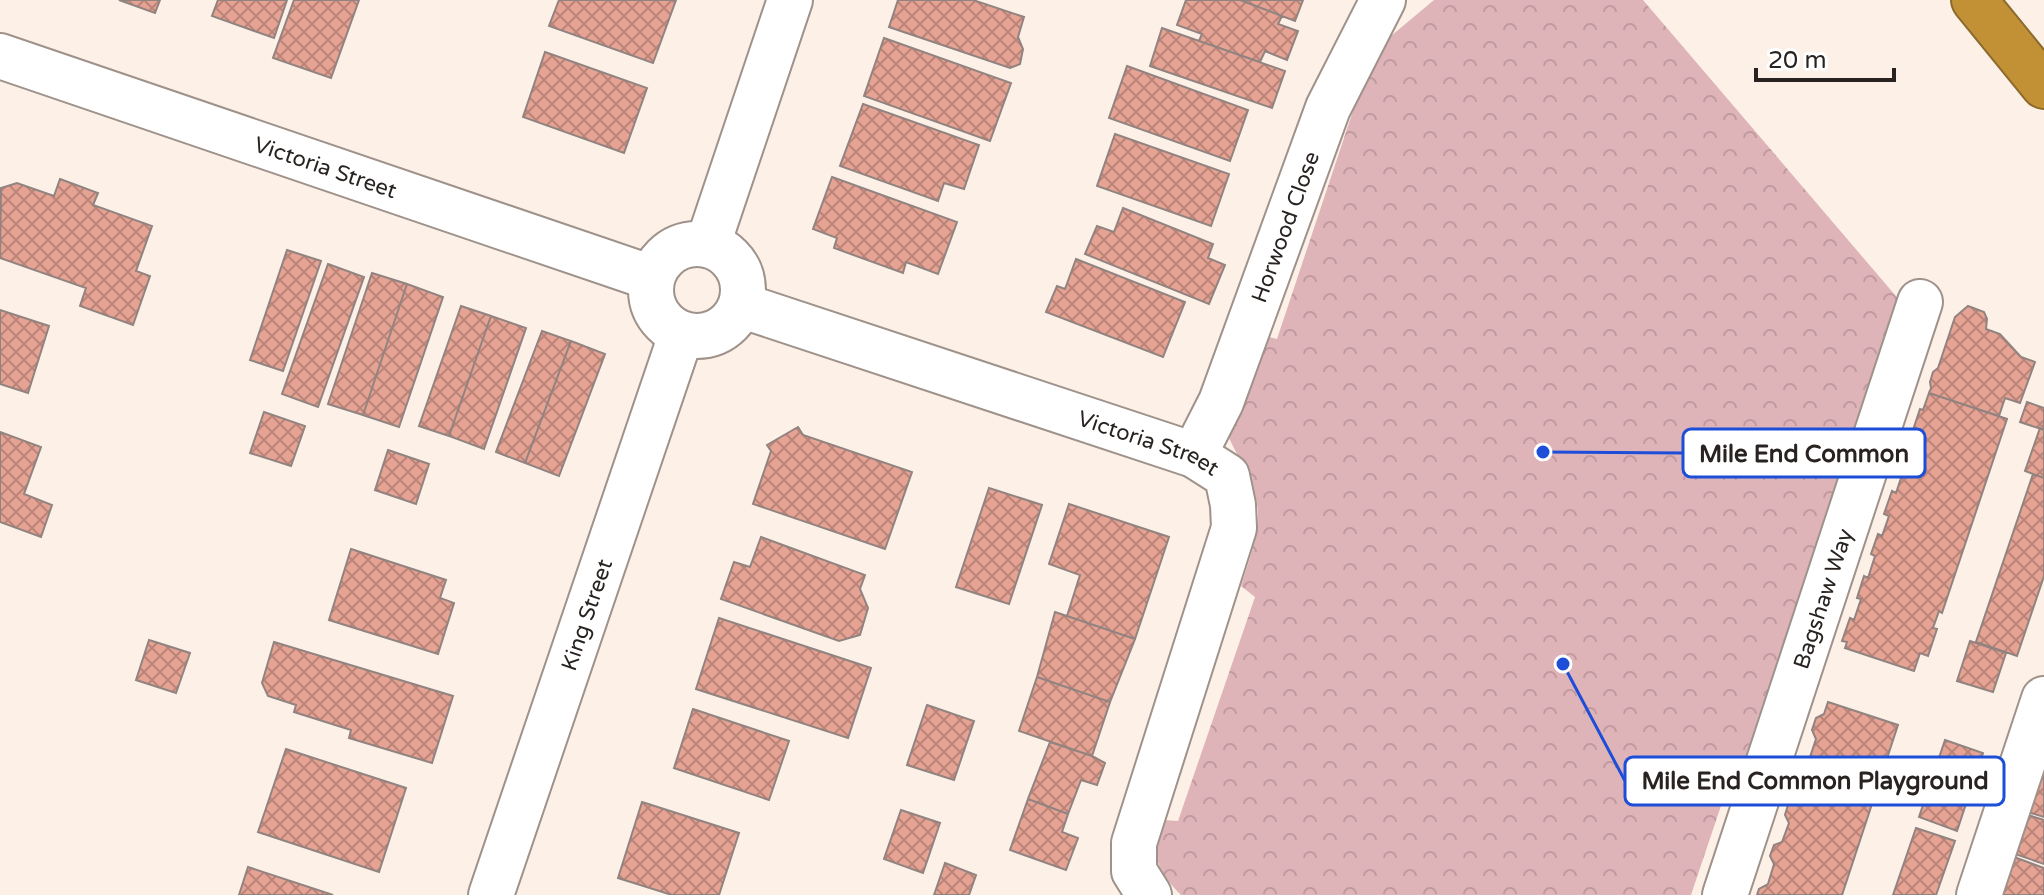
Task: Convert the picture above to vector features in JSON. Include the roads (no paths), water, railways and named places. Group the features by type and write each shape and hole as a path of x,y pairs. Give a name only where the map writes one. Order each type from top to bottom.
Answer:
{"highway":[{"path":"1974,0 2044,86"}],"street":[{"path":"708,244 790,0"},
{"name":"Horwood Close","path":"1194,455 1221,402 1328,108 1383,0"},
{"name":"Victoria Street","path":"0,56 652,278"},
{"path":"708,244 731,256 742,274 743,306 731,323 706,337 681,335 665,324 652,301 652,278 659,262 680,246 708,244"},
{"name":"Bagshaw Way","path":"1725,895 1920,302"},
{"name":"Victoria Street","path":"743,306 1194,455 1227,476 1234,528 1134,843 1134,871 1149,895"},
{"name":"King Street","path":"491,895 681,335"},
{"path":"1979,895 2040,727"}],"place":[{"name":"Mile End Common","path":"1543,452"},
{"name":"Mile End Common Playground","path":"1563,664"}]}
